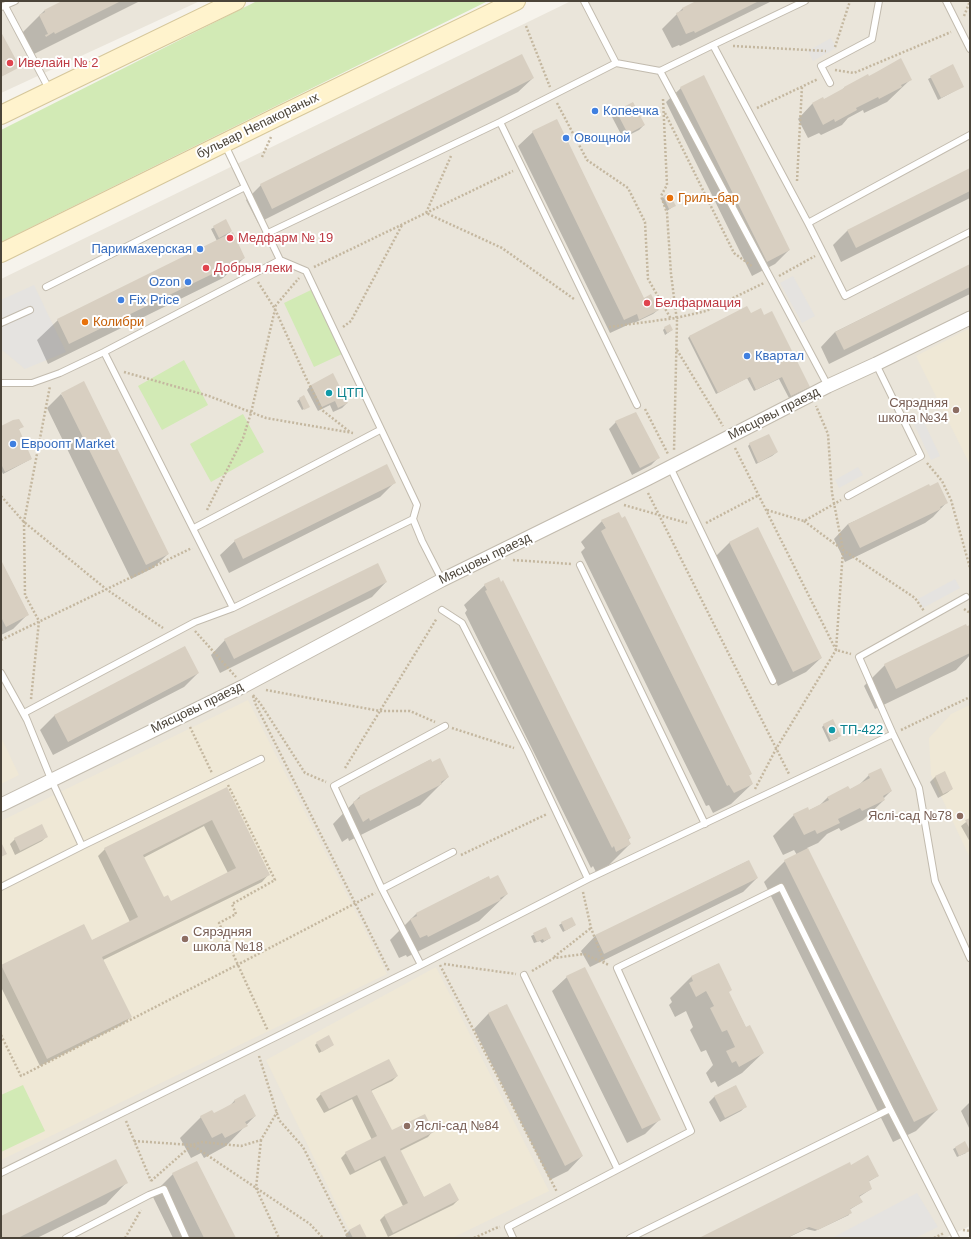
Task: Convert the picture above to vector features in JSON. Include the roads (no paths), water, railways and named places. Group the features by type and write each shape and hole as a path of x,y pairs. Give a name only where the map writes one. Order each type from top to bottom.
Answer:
{"main road":[{"path":"1,115 236,1"},
{"name":"бульвар Непакораных","path":"1,253 516,1"}],"street":[{"name":"Мясцовы праезд","path":"1,805 51,779 244,686 442,580 672,466 812,394 970,318"}],"lane":[{"path":"15,1 3,7 50,91"},
{"path":"584,1 616,63"},
{"path":"266,234 500,122 616,63 660,71 805,1"},
{"path":"830,83 821,66 872,39 880,1"},
{"path":"946,1 970,49"},
{"path":"713,46 808,222 845,296 970,232"},
{"path":"660,71 828,386"},
{"path":"500,122 637,405"},
{"path":"808,222 970,136"},
{"path":"224,143 266,234 280,260 306,271 380,430 417,505 413,519 422,541 442,580"},
{"path":"46,288 245,187"},
{"path":"1,382 32,383 52,376 104,352 280,260"},
{"path":"1,323 30,310"},
{"path":"104,352 233,608"},
{"path":"848,496 921,456 876,364"},
{"path":"194,528 380,430"},
{"path":"672,466 698,527 772,681"},
{"path":"82,846 51,779 24,713 190,625 233,608 413,519"},
{"path":"580,565 705,824"},
{"path":"966,597 859,657 919,788 935,881 970,958"},
{"path":"442,610 462,623 528,752 588,879"},
{"path":"1,673 27,720"},
{"path":"421,966 382,889 334,786 445,726"},
{"path":"1,1172 421,966 588,879 893,734"},
{"path":"1,887 261,759"},
{"path":"382,889 453,852"},
{"path":"513,1238 508,1227 617,1168 691,1131 617,968 781,887 890,1109 956,1238"},
{"path":"524,975 617,1168"},
{"path":"630,1238 890,1109"},
{"path":"66,1238 149,1195 164,1189 186,1238"}],"place":[{"name":"Ивелайн № 2","path":"10,63"},
{"name":"Копеечка","path":"595,111"},
{"name":"Овощной","path":"566,138"},
{"name":"Гриль-бар","path":"670,198"},
{"name":"Медфарм № 19","path":"230,238"},
{"name":"Парикмахерская","path":"200,249"},
{"name":"Добрыя леки","path":"206,268"},
{"name":"Ozon","path":"188,282"},
{"name":"Fix Price","path":"121,300"},
{"name":"Белфармация","path":"647,303"},
{"name":"Колибри","path":"85,322"},
{"name":"Квартал","path":"747,356"},
{"name":"ЦТП","path":"329,393"},
{"name":"Сярэдняя школа №34","path":"956,410"},
{"name":"Евроопт Market","path":"13,444"},
{"name":"ТП-422","path":"832,730"},
{"name":"Яслі-сад №78","path":"960,816"},
{"name":"Сярэдняя школа №18","path":"185,939"},
{"name":"Яслі-сад №84","path":"407,1126"}]}
